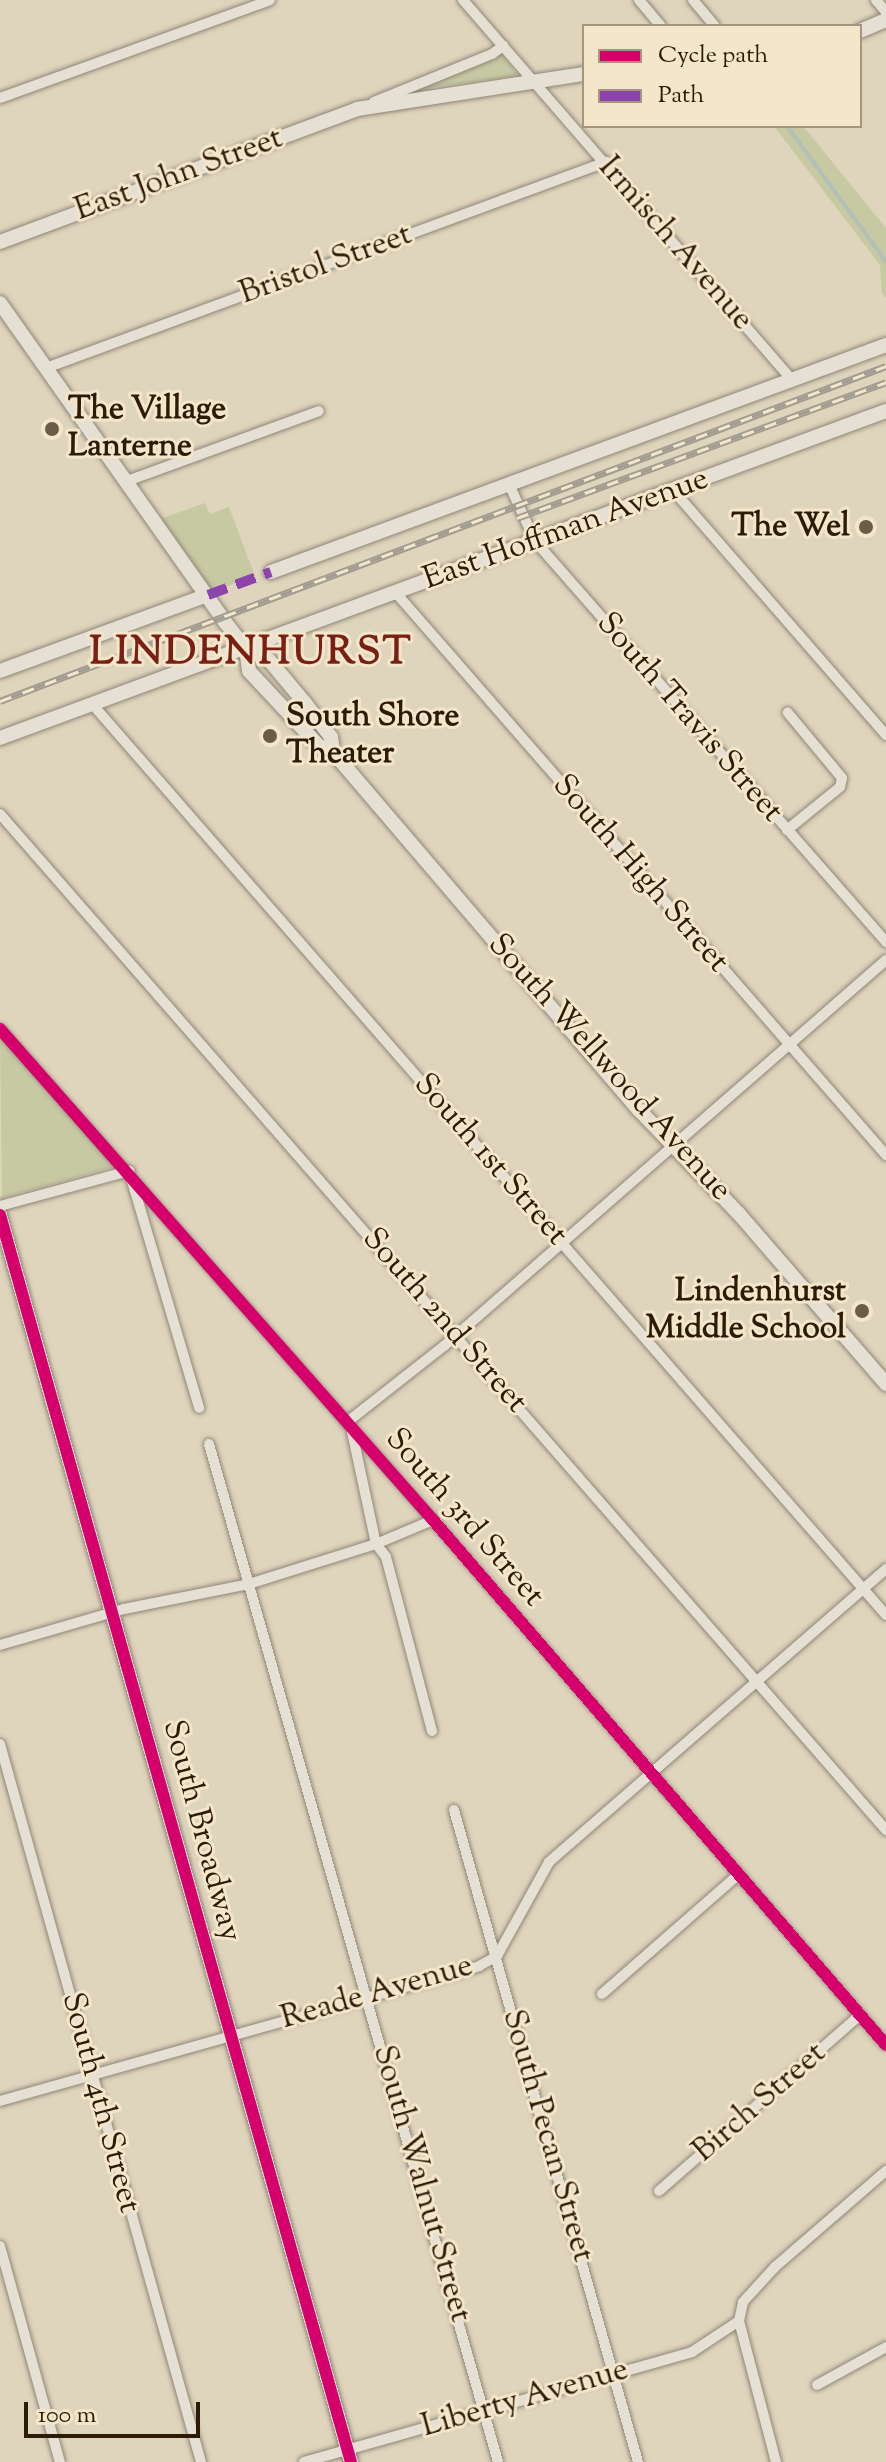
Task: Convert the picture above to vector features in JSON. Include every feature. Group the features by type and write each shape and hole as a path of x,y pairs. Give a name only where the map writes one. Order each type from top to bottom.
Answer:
{"street":[{"path":"0,98 270,0"},
{"name":"Irmisch Avenue","path":"463,0 792,380"},
{"path":"639,0 659,24"},
{"path":"693,0 713,24"},
{"path":"876,0 886,12"},
{"path":"862,30 886,20"},
{"name":"East John Street","path":"0,242 357,109 492,54 503,46"},
{"name":"East John Street","path":"357,109 582,74"},
{"name":"Bristol Street","path":"46,368 606,162"},
{"name":"South Wellwood Avenue","path":"0,303 225,622 246,649 269,660 331,737 333,752"},
{"name":"East Hoffman Avenue","path":"271,572 886,345"},
{"path":"127,481 319,411"},
{"name":"East Hoffman Avenue","path":"0,738 886,411"},
{"name":"South Travis Street","path":"509,484 535,541 886,942"},
{"path":"673,490 886,735"},
{"name":"South High Street","path":"396,593 886,1155"},
{"path":"0,671 208,595"},
{"name":"South Wellwood Avenue","path":"246,649 249,671 319,746 333,752 670,1145 739,1214 886,1384"},
{"name":"South 1st Street","path":"93,705 886,1615"},
{"path":"787,830 842,783 841,775 788,713"},
{"name":"South 2nd Street","path":"0,814 457,1334 886,1830"},
{"path":"432,1731 386,1557 376,1544 349,1428 670,1145 886,960"},
{"name":"South 3rd Street","path":"0,1029 129,1171 886,2045"},
{"path":"0,1206 129,1171 199,1408"},
{"name":"South Broadway","path":"0,1215 349,2456"},
{"name":"South Walnut Street","path":"209,1444 498,2462"},
{"path":"0,1645 114,1612 249,1584 376,1544 433,1520"},
{"name":"Reade Avenue","path":"0,2101 367,1995 479,1966 497,1956 549,1862 886,1569"},
{"name":"South 4th Street","path":"0,1744 201,2462"},
{"name":"South Pecan Street","path":"454,1810 638,2462"},
{"path":"602,1994 739,1874"},
{"name":"Birch Street","path":"659,2191 860,2015"},
{"path":"776,2462 739,2321 743,2302 754,2287 886,2171"},
{"path":"0,2246 60,2462"},
{"name":"Liberty Avenue","path":"304,2462 349,2456 485,2411 692,2352 739,2321"},
{"path":"817,2385 886,2347"}],"green space":[{"path":"502,55 518,76 416,89 419,86"},
{"path":"776,128 805,128 886,228 886,298 882,293 880,265"},
{"path":"205,503 210,514 229,507 255,576 209,593 157,520"},
{"path":"0,1038 114,1167 2,1198"}],"waterway":[{"path":"788,128 886,262"}],"railway":[{"path":"0,701 886,366"},
{"path":"517,518 886,382"}],"marked path":[{"path":"208,595 271,572"}],"cycle path":[{"path":"0,1029 433,1520 886,2045"},
{"path":"0,1215 351,2462"}],"place":[{"name":"The Village Lanterne","path":"52,429"},
{"name":"The Wel","path":"866,527"},
{"name":"South Shore Theater","path":"270,736"},
{"name":"Lindenhurst Middle School","path":"862,1311"}],"district":[{"name":"LINDENHURST","path":"251,654"}]}
